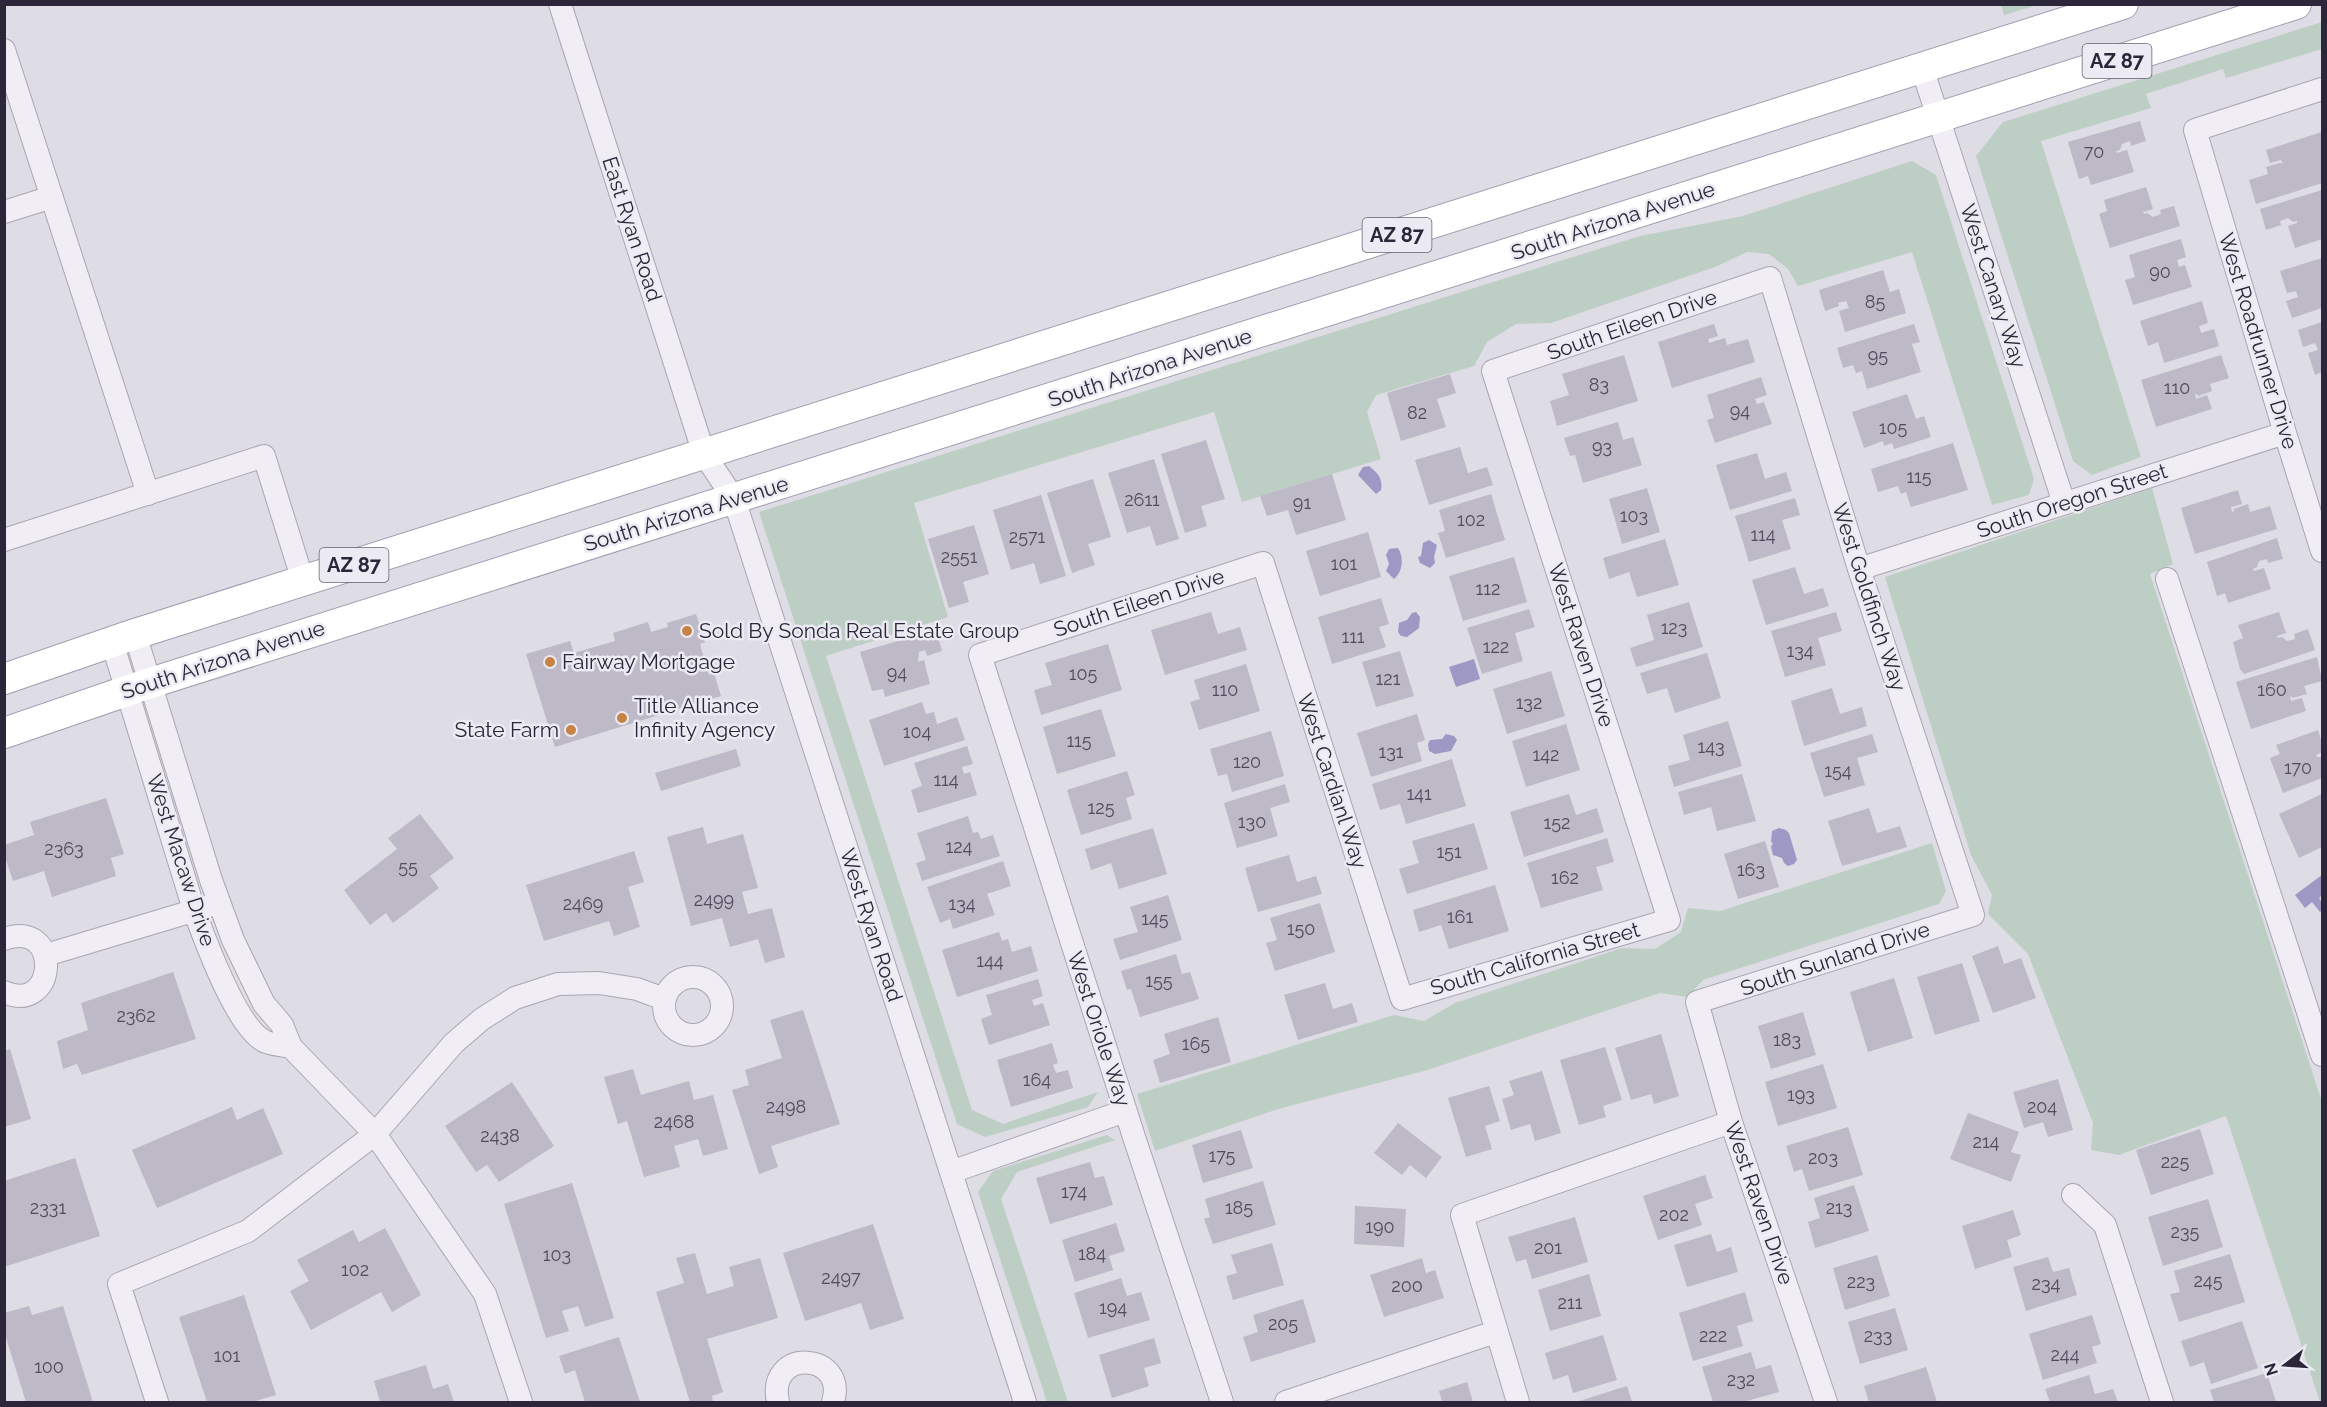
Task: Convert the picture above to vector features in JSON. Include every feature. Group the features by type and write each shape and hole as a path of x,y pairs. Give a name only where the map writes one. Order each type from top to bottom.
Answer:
{"main road":[{"name":"AZ 87","path":"4,679 124,638 2123,4"},
{"name":"South Arizona Avenue","path":"4,733 139,686 2296,4"}],"street":[{"name":"East Ryan Road","path":"560,4 704,454"},
{"path":"4,50 148,494"},
{"name":"West Canary Way","path":"1922,68 2064,503"},
{"name":"West Roadrunner Drive","path":"2322,89 2195,130 2322,551"},
{"path":"4,212 52,197"},
{"name":"South Eileen Drive","path":"1493,371 1770,278"},
{"name":"West Goldfinch Way","path":"1770,278 1859,569 1973,915"},
{"name":"West Raven Drive","path":"1493,371 1669,920"},
{"name":"South Oregon Street","path":"1859,569 2285,433"},
{"name":"West Ryan Road","path":"704,454 734,499 1025,1402"},
{"path":"4,540 264,456 303,581"},
{"name":"South Eileen Drive","path":"980,655 1263,563"},
{"name":"West Cardianl Way","path":"1263,563 1401,999"},
{"path":"2167,579 2322,1055"},
{"name":"West Macaw Drive","path":"124,638 139,686 183,787 219,903 233,940 264,1004 282,1025 291,1047 375,1134 484,1294 522,1402"},
{"name":"West Oriole Way","path":"980,655 1125,1111 1222,1402"},
{"name":"West Macaw Drive","path":"139,686 159,795 194,910 210,952 229,994 248,1024 264,1041 291,1047"},
{"path":"159,795 183,787"},
{"path":"46,955 219,903"},
{"name":"South Sunland Drive","path":"1697,1002 1973,915"},
{"name":"South California Street","path":"1401,999 1669,920"},
{"path":"4,939 25,936 41,946 46,955 46,974 42,983 35,990 16,995 4,992"},
{"path":"157,1402 119,1284 248,1231 375,1134 454,1043 482,1019 515,998 558,984 599,983 637,989 664,999"},
{"name":"West Raven Drive","path":"1697,1002 1731,1122 1826,1402"},
{"path":"951,1172 1125,1111"},
{"path":"1518,1402 1495,1332 1462,1215 1731,1122"},
{"path":"2073,1195 2105,1225 2162,1402"},
{"path":"1286,1402 1495,1332"},
{"path":"778,1402 776,1393 781,1375 797,1363 807,1362 825,1369 831,1377 835,1386 833,1402"}],"green space":[{"path":"2001,4 2037,4 2037,5 2004,15"},
{"path":"2322,22 2322,49 2226,78 2223,69 2146,94 2151,108 2041,141 2141,457 2092,475 2073,461 1976,156 2003,122"},
{"path":"1912,161 1936,175 2034,479 2029,495 1992,505 1912,252 1798,286 1788,269 1769,254 1747,252 1715,267 1551,323 1516,324 1487,342 1474,366 1376,395 1367,412 1381,459 1242,502 1214,412 914,503 948,617 826,656 972,1110 1003,1124 1098,1092 1088,1107 985,1137 957,1124 759,512 1640,236 1743,216"},
{"path":"2152,488 2173,564 2150,574 2322,1102 2322,1402 2320,1402 2226,1116 2119,1155 2091,1150 2093,1123 2028,954 1988,914 1992,895 1971,855 1885,577"},
{"path":"1932,843 1946,891 1939,904 1703,980 1687,997 1660,993 1424,1071 1278,1109 1155,1151 1137,1094 1394,1015 1424,1021 1455,1003 1622,948 1655,949 1681,932 1688,908 1720,911"},
{"path":"1107,1135 1115,1140 1017,1172 1001,1199 1068,1402 1047,1402 978,1192 993,1171"}],"shaded area":[{"path":"1369,466 1380,479 1381,490 1376,494 1358,475 1363,467"},
{"path":"1429,540 1437,545 1435,563 1430,568 1420,563 1418,557 1421,556 1423,543"},
{"path":"1398,548 1402,564 1394,579 1386,571 1389,564 1386,555 1389,549"},
{"path":"1416,612 1420,617 1419,628 1407,637 1401,636 1398,632 1399,623 1407,620 1412,613"},
{"path":"1474,659 1480,679 1456,687 1449,667"},
{"path":"1446,734 1454,736 1457,740 1451,751 1435,754 1429,751 1430,740 1442,739"},
{"path":"1779,828 1789,833 1797,860 1788,866 1782,858 1773,855 1771,847 1772,831"},
{"path":"2322,875 2322,895 2319,898 2322,910 2320,912 2312,902 2305,908 2295,895"}],"building":[{"path":"2140,121 2146,141 2131,146 2130,141 2122,144 2120,150 2116,151 2117,153 2127,150 2134,172 2091,185 2088,176 2079,179 2068,142"},
{"path":"2322,132 2322,183 2256,204 2249,180 2268,174 2266,167 2283,164 2281,160 2270,163 2266,150"},
{"path":"2146,187 2153,209 2143,212 2144,214 2147,213 2153,217 2161,214 2160,210 2174,206 2180,226 2110,248 2099,214 2107,211 2104,200"},
{"path":"2322,190 2322,239 2295,248 2288,226 2297,221 2293,222 2288,218 2280,221 2281,225 2266,230 2260,209"},
{"path":"2181,239 2186,257 2177,260 2179,267 2185,265 2192,287 2133,305 2125,280 2135,277 2129,255"},
{"path":"2322,258 2322,308 2292,318 2286,301 2298,297 2296,291 2287,293 2280,271"},
{"path":"1883,270 1890,292 1899,289 1906,313 1845,332 1839,311 1849,308 1846,301 1825,311 1819,290"},
{"path":"2202,301 2208,323 2199,326 2201,333 2214,329 2219,346 2164,363 2158,342 2148,346 2140,321"},
{"path":"2322,322 2322,372 2315,375 2308,353 2318,350 2315,343 2303,347 2298,330"},
{"path":"1714,324 1718,336 1708,339 1709,343 1725,338 1727,345 1748,339 1755,362 1672,388 1658,342"},
{"path":"1914,324 1920,342 1912,344 1921,372 1867,389 1862,371 1856,373 1853,365 1843,368 1837,348"},
{"path":"1624,355 1638,401 1557,426 1550,401 1569,395 1562,374"},
{"path":"2221,355 2229,378 2210,384 2212,391 2198,396 2195,394 2196,399 2207,395 2212,409 2156,427 2141,380"},
{"path":"1450,374 1456,393 1437,399 1446,427 1401,441 1387,393"},
{"path":"1761,377 1767,395 1755,399 1757,404 1764,402 1772,424 1715,443 1707,420 1714,418 1707,395"},
{"path":"1907,394 1916,419 1924,416 1931,437 1894,449 1892,443 1884,446 1883,441 1864,448 1852,412"},
{"path":"1618,422 1623,440 1633,437 1642,465 1583,483 1575,455 1570,456 1564,438"},
{"path":"1206,440 1225,499 1201,506 1207,526 1185,533 1161,454"},
{"path":"1953,443 1968,490 1911,507 1906,492 1901,494 1898,486 1878,492 1871,469"},
{"path":"1460,447 1468,473 1487,467 1493,485 1429,505 1415,460"},
{"path":"1757,453 1765,479 1786,472 1792,491 1730,510 1716,465"},
{"path":"1154,459 1179,539 1156,546 1150,526 1127,533 1108,473"},
{"path":"1332,474 1346,520 1296,535 1288,510 1267,516 1260,496"},
{"path":"1093,479 1111,537 1088,544 1095,565 1072,573 1047,493"},
{"path":"1647,488 1660,532 1622,544 1609,499"},
{"path":"2238,490 2242,504 2231,507 2232,512 2248,504 2250,512 2270,506 2277,529 2195,554 2181,508"},
{"path":"1491,494 1505,540 1446,558 1438,533 1445,531 1439,510"},
{"path":"1041,495 1066,576 1040,584 1034,563 1011,570 993,510"},
{"path":"1795,498 1800,515 1782,520 1791,549 1749,562 1735,516"},
{"path":"974,525 989,574 963,582 969,602 949,608 928,539"},
{"path":"1368,532 1381,577 1320,596 1306,551"},
{"path":"2277,538 2283,559 2268,563 2267,559 2259,561 2257,567 2253,569 2254,571 2264,568 2271,589 2228,603 2225,593 2217,596 2207,562"},
{"path":"1665,539 1679,585 1637,597 1629,572 1609,579 1603,558"},
{"path":"1514,557 1527,602 1463,621 1449,576"},
{"path":"1795,567 1804,594 1823,588 1829,606 1766,625 1752,580"},
{"path":"1381,598 1389,624 1379,627 1386,647 1332,664 1318,617"},
{"path":"1689,602 1703,647 1636,667 1630,648 1654,640 1647,615"},
{"path":"1529,609 1535,627 1515,633 1523,661 1482,674 1467,628"},
{"path":"1211,612 1218,634 1240,627 1247,650 1165,675 1151,630"},
{"path":"1836,612 1842,631 1818,638 1826,665 1785,677 1771,631"},
{"path":"2279,612 2286,633 2277,636 2278,638 2282,637 2287,641 2295,639 2294,634 2308,629 2315,650 2244,674 2240,669 2233,642 2243,638 2238,625"},
{"path":"696,614 705,642 700,644 709,675 714,673 721,696 555,747 526,654 570,641 574,653 615,641 613,633 648,622 651,632 668,627 667,623"},
{"path":"936,630 942,651 927,656 925,650 919,652 918,662 924,660 930,684 885,697 883,689 872,691 860,652"},
{"path":"1108,644 1122,690 1041,715 1034,690 1052,685 1045,663"},
{"path":"1400,651 1414,696 1376,707 1362,662"},
{"path":"1707,653 1721,698 1675,713 1667,688 1647,694 1640,673"},
{"path":"2317,657 2322,681 2304,686 2307,694 2290,697 2291,701 2302,698 2306,711 2251,729 2236,682"},
{"path":"1246,664 1260,711 1199,730 1190,702 1200,699 1194,680"},
{"path":"1551,671 1565,716 1507,734 1493,689"},
{"path":"1832,688 1840,714 1862,707 1867,726 1804,746 1791,701"},
{"path":"922,702 926,714 934,712 937,724 957,717 965,740 884,766 869,720"},
{"path":"1101,709 1116,756 1057,774 1043,727"},
{"path":"1417,714 1425,740 1417,743 1422,761 1371,777 1357,733"},
{"path":"1728,721 1742,766 1674,787 1668,766 1690,760 1683,735"},
{"path":"1566,724 1580,770 1526,787 1512,741"},
{"path":"2318,730 2322,752 2316,755 2322,757 2322,778 2283,793 2270,758 2280,754 2276,745"},
{"path":"1271,731 1284,776 1232,792 1227,774 1218,776 1210,749"},
{"path":"1872,734 1878,752 1857,758 1865,785 1824,797 1810,753"},
{"path":"967,746 973,764 962,767 964,774 970,772 977,795 918,813 911,790 922,786 914,763"},
{"path":"736,749 741,766 661,791 655,773"},
{"path":"1452,759 1466,806 1406,824 1400,804 1380,810 1372,784"},
{"path":"1127,771 1135,795 1126,798 1132,819 1081,835 1067,790"},
{"path":"1742,774 1756,821 1717,831 1711,807 1684,815 1678,792"},
{"path":"1285,784 1290,802 1270,808 1278,836 1237,848 1224,803"},
{"path":"1569,794 1576,815 1597,808 1604,832 1524,857 1510,812"},
{"path":"2322,794 2322,847 2299,858 2279,814"},
{"path":"106,798 124,854 111,858 116,876 52,897 44,871 13,881 4,854 4,845 34,835 30,822"},
{"path":"1869,808 1877,833 1900,826 1907,847 1842,866 1828,821"},
{"path":"420,814 454,858 430,876 439,888 393,923 386,913 370,925 344,890 397,849 388,838"},
{"path":"968,816 973,833 978,832 981,839 993,835 1000,856 922,881 916,863 926,860 917,833"},
{"path":"1474,823 1488,869 1407,894 1399,869 1419,863 1412,841"},
{"path":"703,827 707,844 743,834 758,888 742,892 748,914 772,908 785,957 765,963 758,939 730,947 722,918 691,926 667,837"},
{"path":"1153,828 1167,874 1119,889 1111,863 1091,870 1085,849"},
{"path":"1607,838 1614,862 1596,867 1603,890 1541,908 1527,863"},
{"path":"1765,841 1779,887 1738,899 1724,854"},
{"path":"634,851 644,882 628,887 640,927 614,936 609,921 544,941 526,885"},
{"path":"1289,855 1297,882 1316,876 1322,894 1258,912 1245,868"},
{"path":"1003,861 1011,886 987,894 995,915 953,929 950,919 940,923 927,887"},
{"path":"1495,885 1509,931 1449,949 1441,925 1419,932 1413,910"},
{"path":"1168,895 1182,940 1120,960 1113,939 1138,932 1130,907"},
{"path":"1320,903 1335,952 1275,971 1266,943 1277,940 1270,918"},
{"path":"999,932 1002,941 1008,939 1012,952 1031,946 1038,971 957,997 942,950"},
{"path":"1998,946 2004,964 2021,958 2036,998 1993,1013 1972,956"},
{"path":"1176,954 1182,974 1190,972 1199,999 1140,1017 1131,989 1127,990 1121,971"},
{"path":"1962,963 1980,1021 1935,1035 1917,977"},
{"path":"173,972 196,1039 82,1075 77,1064 63,1069 57,1041 88,1030 81,1003"},
{"path":"1894,978 1913,1038 1868,1052 1850,992"},
{"path":"1038,979 1043,996 1032,1000 1034,1006 1043,1003 1050,1025 989,1045 981,1019 992,1015 986,995"},
{"path":"1325,983 1333,1009 1352,1003 1358,1022 1298,1040 1284,995"},
{"path":"803,1010 840,1124 771,1146 778,1167 759,1174 732,1090 749,1085 745,1070 782,1058 770,1020"},
{"path":"1803,1012 1816,1055 1771,1069 1758,1026"},
{"path":"1218,1017 1231,1062 1160,1083 1153,1060 1170,1054 1164,1034"},
{"path":"1661,1034 1679,1096 1654,1104 1651,1094 1631,1100 1615,1048"},
{"path":"1052,1043 1058,1063 1053,1065 1056,1073 1068,1070 1073,1088 1011,1107 997,1060"},
{"path":"1605,1047 1622,1100 1603,1106 1606,1117 1579,1125 1560,1060"},
{"path":"10,1049 31,1119 4,1127 4,1051"},
{"path":"1823,1064 1837,1108 1778,1126 1765,1082"},
{"path":"633,1069 641,1095 689,1081 694,1100 713,1095 728,1149 703,1156 698,1139 674,1146 680,1167 644,1177 627,1121 618,1124 604,1077"},
{"path":"1542,1071 1561,1133 1535,1141 1530,1124 1511,1130 1502,1099 1514,1095 1509,1081"},
{"path":"2058,1079 2073,1130 2048,1137 2043,1122 2024,1128 2013,1092"},
{"path":"512,1082 554,1146 499,1182 487,1165 476,1172 445,1126"},
{"path":"1489,1086 1500,1121 1485,1126 1492,1149 1466,1157 1448,1098"},
{"path":"232,1107 237,1120 263,1108 283,1154 157,1208 132,1150"},
{"path":"1968,1113 2019,1132 2011,1152 2021,1155 2011,1182 1950,1159"},
{"path":"1398,1123 1442,1157 1426,1178 1410,1165 1402,1175 1374,1153"},
{"path":"1848,1127 1863,1175 1809,1191 1802,1169 1794,1172 1786,1146"},
{"path":"2200,1129 2214,1174 2151,1195 2136,1150"},
{"path":"1241,1130 1253,1168 1203,1183 1192,1145"},
{"path":"75,1158 100,1236 4,1267 4,1181"},
{"path":"1090,1162 1095,1178 1104,1176 1113,1205 1050,1224 1036,1178"},
{"path":"1705,1175 1713,1198 1695,1204 1702,1225 1658,1240 1643,1196"},
{"path":"1263,1181 1276,1225 1213,1244 1204,1219 1210,1217 1205,1199"},
{"path":"572,1183 614,1318 585,1327 578,1306 562,1311 569,1331 546,1338 504,1204"},
{"path":"1854,1185 1869,1231 1815,1248 1808,1222 1820,1218 1814,1198"},
{"path":"2208,1199 2223,1247 2163,1266 2148,1217"},
{"path":"1355,1206 1406,1209 1404,1247 1354,1244"},
{"path":"2013,1210 2021,1235 2007,1240 2012,1257 1975,1269 1962,1226"},
{"path":"1575,1217 1588,1262 1532,1279 1526,1259 1516,1262 1508,1237"},
{"path":"1116,1223 1125,1251 1109,1256 1113,1270 1075,1282 1062,1240"},
{"path":"873,1224 904,1319 870,1330 861,1303 805,1321 783,1253"},
{"path":"385,1228 421,1295 392,1312 381,1292 311,1330 290,1291 309,1281 297,1260 353,1230 359,1242"},
{"path":"1711,1234 1717,1252 1731,1247 1738,1272 1687,1287 1674,1245"},
{"path":"1272,1243 1284,1285 1233,1300 1226,1276 1237,1273 1231,1255"},
{"path":"695,1253 707,1294 734,1286 729,1267 760,1258 778,1318 707,1339 723,1392 712,1396 713,1402 690,1402 656,1292 684,1283 676,1258"},
{"path":"2230,1254 2245,1302 2179,1322 2170,1294 2180,1292 2174,1271"},
{"path":"1877,1255 1890,1296 1845,1310 1833,1268"},
{"path":"2048,1257 2053,1272 2069,1268 2077,1295 2026,1311 2013,1267"},
{"path":"1422,1258 1426,1273 1435,1270 1444,1298 1384,1317 1370,1275"},
{"path":"1589,1274 1601,1316 1550,1331 1538,1290"},
{"path":"1121,1278 1127,1296 1141,1292 1150,1320 1088,1338 1074,1293"},
{"path":"1745,1292 1753,1321 1737,1326 1743,1346 1693,1361 1679,1313"},
{"path":"244,1295 276,1395 252,1402 207,1402 179,1317"},
{"path":"1303,1299 1316,1342 1251,1362 1243,1337 1258,1332 1253,1315"},
{"path":"29,1306 32,1315 63,1306 93,1402 26,1402 4,1331 4,1313"},
{"path":"1895,1308 1908,1350 1860,1364 1848,1322"},
{"path":"2092,1315 2101,1344 2092,1347 2097,1363 2043,1380 2029,1334"},
{"path":"2242,1321 2258,1368 2211,1384 2204,1362 2190,1367 2181,1341"},
{"path":"1603,1335 1617,1380 1573,1393 1568,1375 1553,1380 1545,1353"},
{"path":"619,1337 640,1402 585,1402 575,1370 565,1374 559,1356"},
{"path":"1154,1338 1161,1363 1144,1368 1149,1386 1112,1398 1099,1355"},
{"path":"1751,1352 1756,1369 1771,1365 1779,1392 1743,1402 1713,1402 1702,1367"},
{"path":"426,1365 433,1389 448,1384 454,1402 380,1402 374,1381"},
{"path":"1926,1367 1937,1402 1869,1402 1864,1386"},
{"path":"2267,1373 2276,1402 2214,1402 2210,1390"},
{"path":"2089,1375 2095,1394 2113,1389 2118,1402 2050,1402 2045,1389"},
{"path":"1467,1382 1473,1402 1438,1402 1442,1401 1439,1391"},
{"path":"1627,1386 1632,1402 1576,1402"}],"place":[{"name":"Sold By Sonda Real Estate Group","path":"687,631"},
{"name":"Fairway Mortgage","path":"550,662"},
{"name":"Title Alliance Infinity Agency","path":"622,718"},
{"name":"State Farm","path":"571,730"}]}
